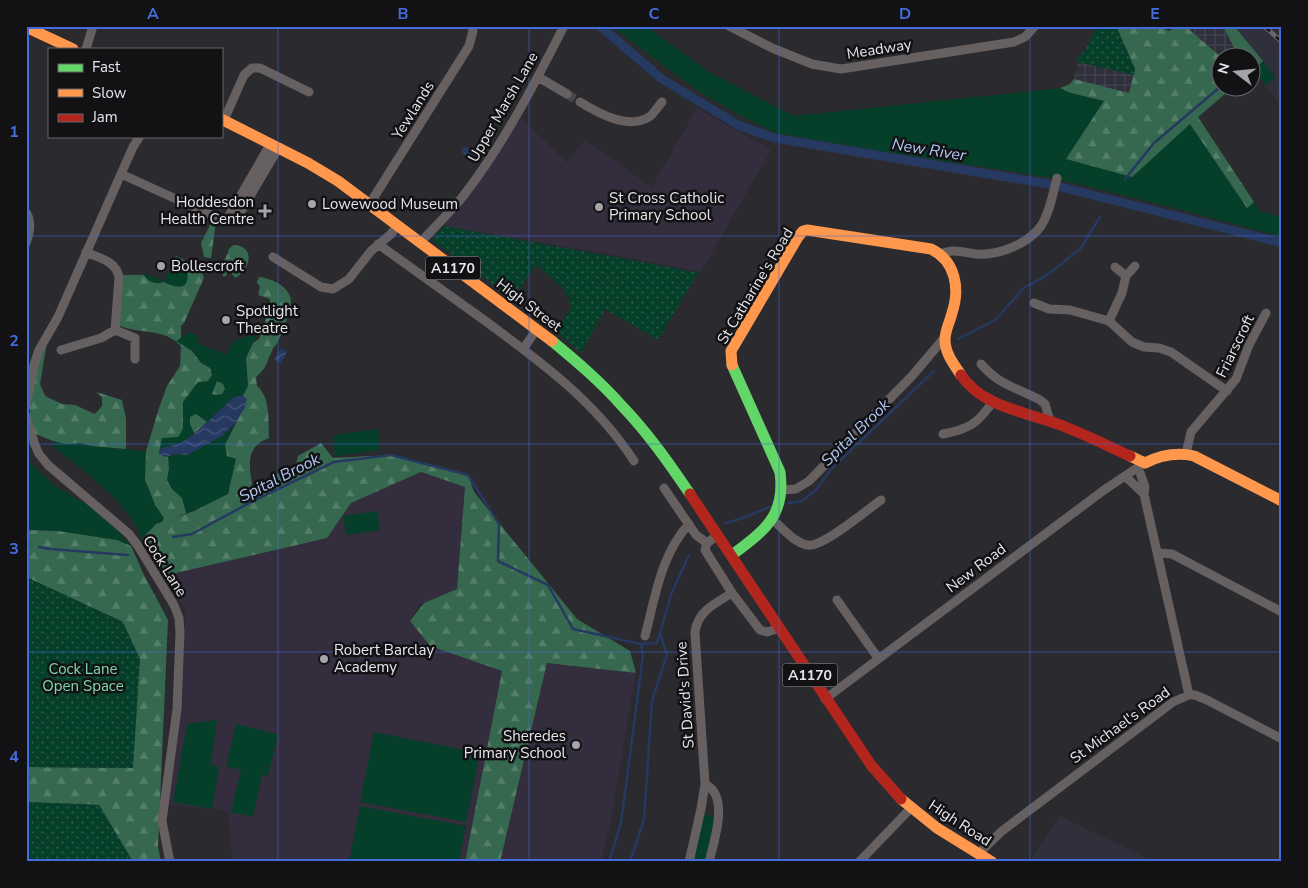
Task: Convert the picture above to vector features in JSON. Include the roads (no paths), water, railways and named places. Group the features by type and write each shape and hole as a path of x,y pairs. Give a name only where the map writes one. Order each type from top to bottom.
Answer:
{"main road":[{"path":"26,27 70,48"},
{"name":"High Street","path":"222,120 275,145 322,171 537,330 587,370 642,429 718,535"},
{"name":"St Catharine's Road","path":"732,555 759,536 773,520 777,513 782,490 780,472 731,363 730,355 799,234 809,230 932,249 942,254"},
{"path":"942,254 952,268 956,285 954,307 945,337 950,356 963,379 978,393 992,403 1078,432 1142,465 1163,456 1186,454 1203,460 1282,501"},
{"name":"A1170","path":"718,535 825,699 848,729 866,760 888,786 911,808"},
{"name":"High Road","path":"911,808 960,844 992,862"}],"street":[{"path":"86,48 93,26"},
{"name":"Yewlands","path":"369,205 469,46 473,30 472,26"},
{"name":"Upper Marsh Lane","path":"420,243 464,196 480,174 517,116 564,26"},
{"name":"Meadway","path":"729,26 772,48 812,64 841,69 1014,42 1025,36 1035,26"},
{"path":"222,120 244,75 252,68 260,68 309,92"},
{"path":"538,77 567,94"},
{"path":"580,102 593,110 619,120 636,122 649,117 662,102"},
{"path":"133,147 135,138"},
{"path":"26,406 36,357 41,345 58,317 133,147 139,138"},
{"path":"121,174 220,219 231,220 275,145"},
{"name":"St Catharine's Road","path":"942,254 950,251 985,254 1009,249 1038,229 1043,222 1050,206 1057,178"},
{"path":"26,212 30,222 26,243"},
{"path":"273,257 318,285 333,289 349,279 371,250 391,234 397,226"},
{"path":"378,244 523,349 584,400 608,425 634,461"},
{"path":"86,252 110,262 118,272 115,330"},
{"path":"1034,303 1049,309 1070,310 1110,321 1122,293 1126,276 1135,266"},
{"path":"1115,267 1126,276"},
{"name":"Friarscroft","path":"1186,454 1191,432 1239,373 1249,345 1266,313"},
{"name":"Friarscroft","path":"1110,321 1137,344 1165,350 1183,359 1227,390"},
{"path":"61,350 101,338 115,330"},
{"path":"115,330 135,338 136,359"},
{"path":"523,349 537,330"},
{"path":"782,490 796,489 809,481 912,376 945,337"},
{"path":"26,353 36,357"},
{"path":"981,364 987,372 1006,386 1040,400 1045,404 1050,421"},
{"path":"943,434 971,426 980,419 992,403"},
{"name":"Cock Lane","path":"26,416 39,454 129,534 174,605 179,618 177,708 162,821 170,862"},
{"name":"New Road","path":"825,699 878,658 1142,465"},
{"name":"St Michael's Road","path":"978,854 1002,831 1044,798 1173,702 1190,695 1144,494 1142,465"},
{"path":"1125,476 1144,494"},
{"path":"664,488 699,538 707,543"},
{"path":"773,520 800,542 805,545 814,546 830,538 881,500"},
{"path":"645,636 667,558 676,539 689,524"},
{"path":"718,535 707,543 706,553 760,630 767,632 780,628"},
{"path":"1158,552 1172,554 1282,612"},
{"name":"St David's Drive","path":"689,862 701,809 704,784 695,628 704,611 732,592"},
{"path":"837,600 878,658"},
{"path":"1190,695 1207,700 1282,739"},
{"path":"704,784 711,788 717,799 719,813 709,862"},
{"path":"859,862 911,808"},
{"path":"701,809 719,813"}],"water":[{"path":"464,146 476,154 473,159 461,152"},
{"path":"281,348 287,352 281,364 274,360"},
{"path":"243,396 247,399 244,409 236,422 222,436 187,455 175,454 166,457 159,455 161,448 179,444 193,435 233,398"}],"waterway":[{"name":"New River","path":"600,26 662,79 738,125 774,138 1049,184 1282,243"},
{"name":"Spital Brook","path":"1125,179 1154,143 1210,95"},
{"name":"Spital Brook","path":"958,339 995,320 1025,287 1046,276 1080,249 1100,217"},
{"name":"Spital Brook","path":"789,503 802,501 816,490 831,469 934,371"},
{"name":"Spital Brook","path":"173,537 192,534 253,501 334,462 391,455 468,475 499,524 498,561 548,585 573,629 641,644 657,643 672,592 689,555"},
{"name":"Spital Brook","path":"725,523 770,507"},
{"name":"Spital Brook","path":"39,547 128,555"},
{"path":"630,862 644,819 652,701 667,654 660,634"},
{"path":"609,862 621,823 643,656 641,644"}],"tunnel":[{"path":"567,94 580,102"}],"railway":[{"path":"1264,26 1282,42"}],"place":[{"name":"Lowewood Museum","path":"312,204"},
{"name":"St Cross Catholic Primary School","path":"599,207"},
{"name":"Hoddesdon Health Centre","path":"265,211"},
{"name":"Bollescroft","path":"161,266"},
{"name":"Spotlight Theatre","path":"226,320"},
{"name":"Robert Barclay Academy","path":"324,659"},
{"name":"Sheredes Primary School","path":"576,745"}],"park label":[{"name":"Cock Lane Open Space","path":"83,678"}]}
